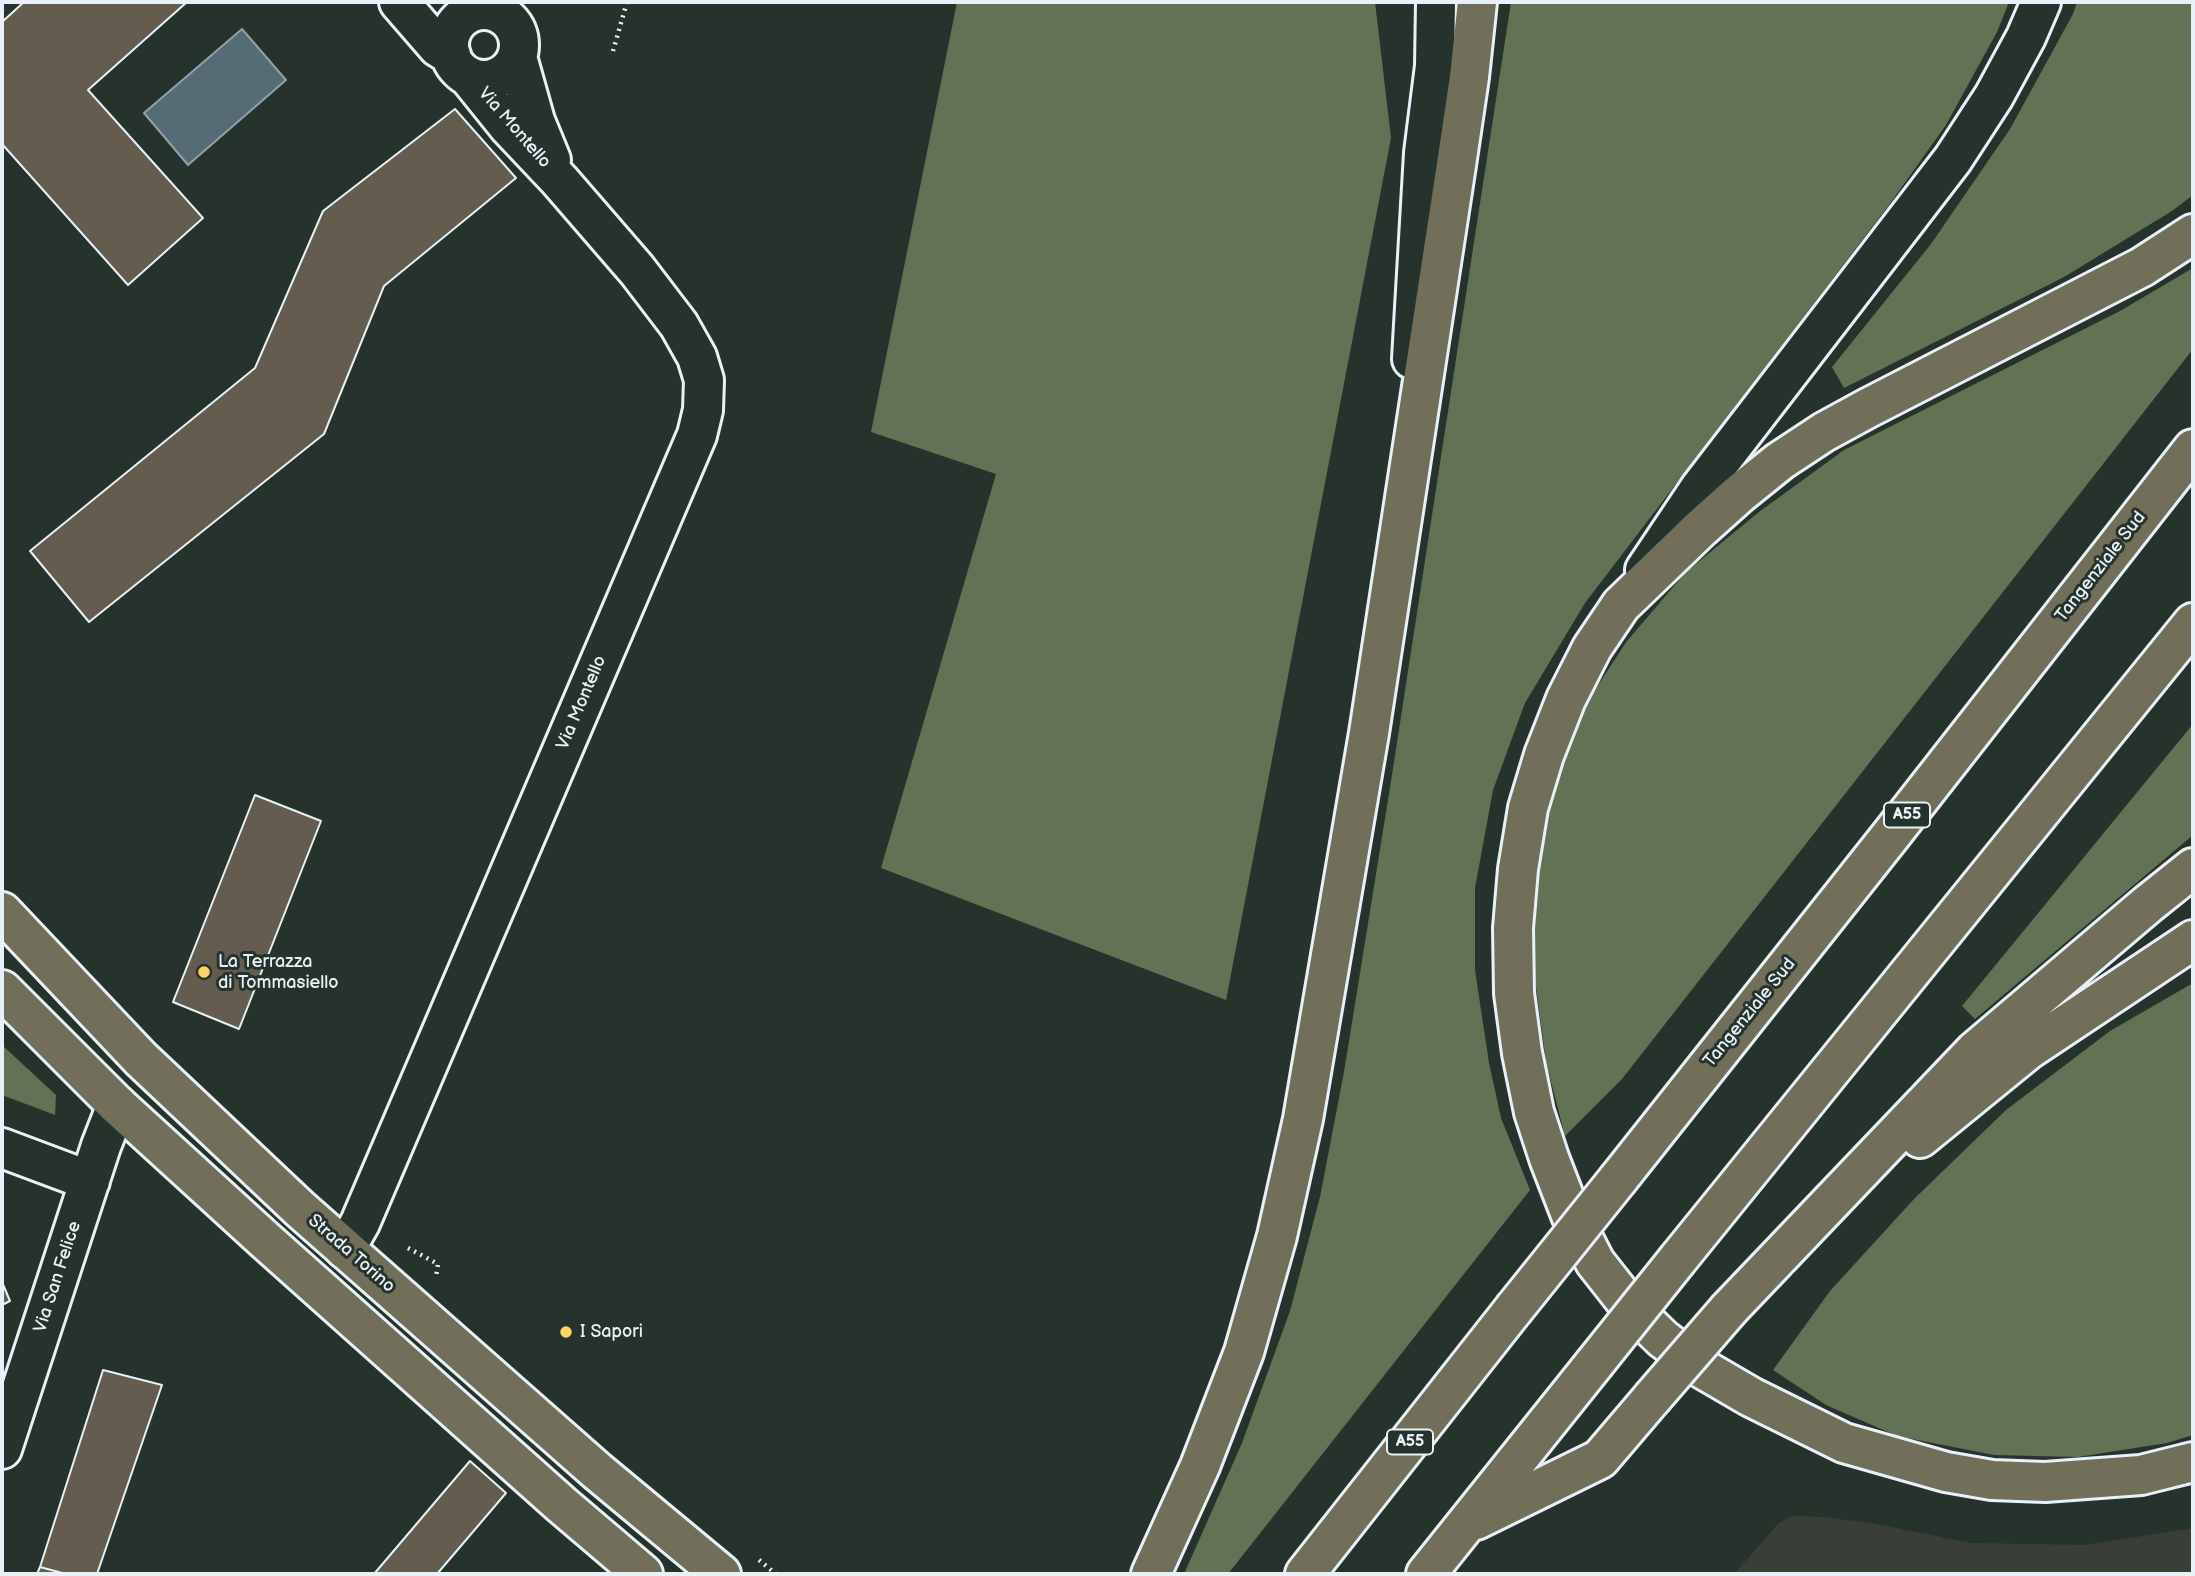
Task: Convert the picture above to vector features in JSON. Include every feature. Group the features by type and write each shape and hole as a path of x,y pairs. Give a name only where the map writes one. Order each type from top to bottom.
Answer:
{"main road":[{"path":"1151,1574 1200,1466 1244,1352 1277,1236 1303,1119 1369,733 1469,77 1477,2"},
{"path":"2193,234 2142,267 1868,408 1791,454 1738,494 1621,606 1592,648 1566,699 1544,755 1528,808 1518,869 1513,928 1514,993 1521,1053 1535,1112 1571,1216 1595,1262 1632,1310 1663,1339 1703,1369 1762,1403 1844,1443 1895,1459 1992,1480 2045,1482 2141,1475 2193,1462"},
{"name":"Tangenziale Sud","path":"1305,1574 1892,835 2193,449"},
{"path":"1426,1574 2193,623"},
{"path":"1465,1526 1600,1459 1729,1309 1975,1051 2193,868"},
{"name":"Strada Torino","path":"2,912 141,1059 345,1249 597,1471 721,1574"},
{"path":"1793,1240 2028,1050 2193,940"},
{"path":"2,990 117,1105 522,1469 643,1574"}],"street":[{"name":"Via Montello","path":"345,1249 360,1223 697,435 703,410 704,380 680,325 560,181 509,127 460,66 438,47 399,2"},
{"path":"1403,511 1424,153 1434,66 1436,2"},
{"path":"1621,606 1700,488 1953,159 1994,96 2026,37 2041,2"},
{"name":"Via Montello","path":"471,6 492,10 510,22 519,41 514,65 499,76 489,79 460,66 450,40 456,23 471,13 471,6"},
{"name":"Via Montello","path":"517,57 535,121 560,181"},
{"name":"Via San Felice","path":"2,1449 117,1105"},
{"path":"2,1148 90,1181"}],"path":[{"path":"613,51 627,2"}],"shaded area":[{"path":"1793,1516 1870,1523 1970,1543 2086,1545 2193,1528 2193,1574 1734,1574 1779,1523"}],"green space":[{"path":"957,2 1375,2 1391,138 1226,1000 881,868 996,474 871,432"},
{"path":"1511,2 2009,2 1997,32 1946,125 1889,205 1585,603 1525,703 1493,790 1475,888 1475,970 1489,1063 1501,1118 1530,1190 1228,1574 1184,1574 1242,1443 1290,1311 1320,1197 1344,1072 1392,775"},
{"path":"2077,2 2193,2 2193,195 2172,211 2064,277 1844,388 1832,367 1931,244 2010,129"},
{"path":"2193,268 2193,349 1622,1079 1565,1136 1546,1062 1534,972 1535,882 1553,794 1575,720 1627,641 1686,572 1759,512 1844,450 2120,311"},
{"path":"2193,724 2193,835 1975,1019 1962,1006"},
{"path":"2193,983 2193,1435 2167,1443 2078,1457 1994,1455 1897,1436 1826,1405 1773,1370 1830,1291 1914,1199 2006,1110 2110,1031"},
{"path":"2,1045 56,1095 55,1115 2,1095"}],"water":[{"path":"242,29 286,80 188,165 144,113"}],"building":[{"path":"24,2 187,2 88,90 203,218 128,285 2,144 2,22"},
{"path":"455,109 516,178 384,286 324,434 89,622 30,551 255,368 323,211"},
{"path":"255,795 321,821 239,1029 173,1002"},
{"path":"2,1282 10,1301 2,1305"},
{"path":"103,1370 162,1385 97,1574 66,1574 40,1567"},
{"path":"470,1461 506,1493 437,1574 374,1574"},
{"path":"40,1567 66,1574 37,1574"}],"place":[{"name":"La Terrazza di Tommasiello","path":"204,972"},
{"name":"I Sapori","path":"566,1332"}]}
